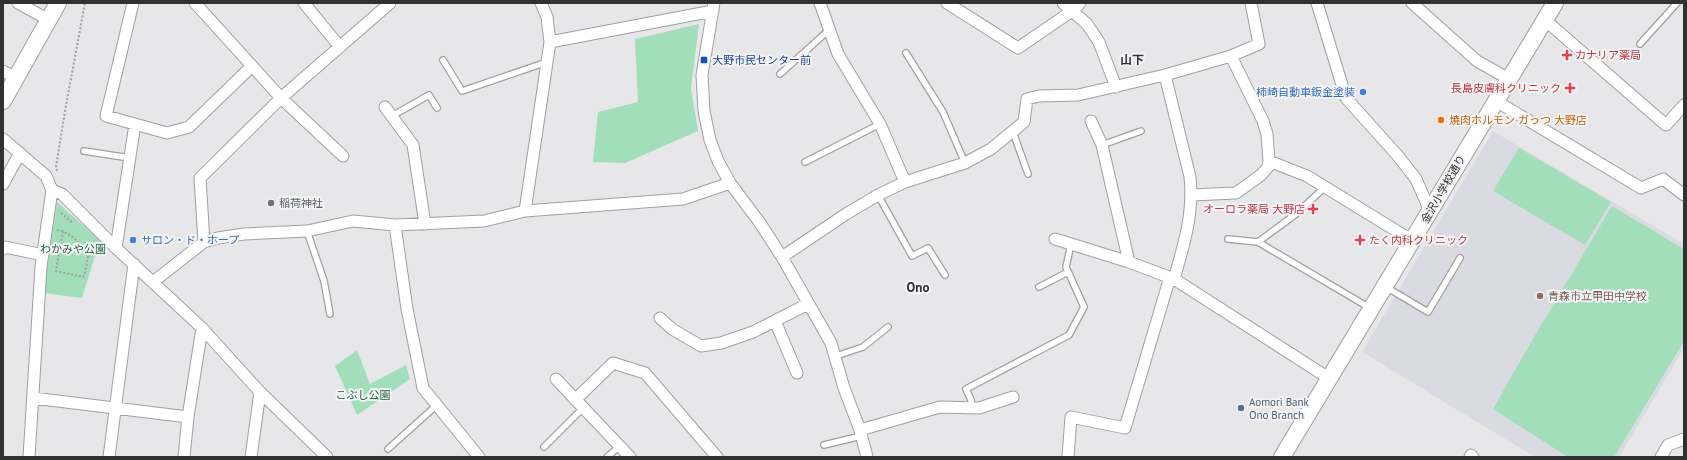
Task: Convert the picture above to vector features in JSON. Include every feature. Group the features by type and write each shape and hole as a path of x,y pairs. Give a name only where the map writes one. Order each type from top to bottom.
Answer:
{"street":[{"path":"18,3 48,20"},
{"path":"3,101 10,75 58,3"},
{"path":"134,3 106,116 167,133 189,127 252,66"},
{"path":"195,3 281,98 343,156"},
{"path":"304,3 340,47"},
{"path":"204,242 200,178 281,98 390,3"},
{"path":"525,211 550,42 547,17 541,3"},
{"path":"820,3 838,54 880,124 905,182"},
{"path":"947,3 1018,48 1076,7"},
{"path":"1064,3 1076,7 1099,42 1116,87"},
{"path":"782,257 846,214 905,182 965,164 991,149 1024,122 1027,99 1039,96 1078,95 1116,87 1231,56 1259,44 1251,3"},
{"path":"1317,3 1346,98 1398,156 1416,179 1430,211"},
{"path":"1412,3 1477,61 1509,79"},
{"path":"550,42 714,7 702,75 704,111 710,140 718,161 730,183 760,223 782,257 831,343 844,388 861,433 867,457"},
{"path":"1549,8 1666,124 1684,105"},
{"name":"金沢小学校通り","path":"1282,457 1413,241 1509,79 1549,8"},
{"path":"1192,195 1236,193 1261,175 1268,167 1267,134 1263,121 1231,56"},
{"path":"1068,457 1071,417 1125,428 1185,240 1192,195 1190,177 1165,75"},
{"path":"1496,100 1641,188 1664,179 1684,195"},
{"path":"385,107 413,145 425,224"},
{"path":"1091,121 1102,145 1129,262"},
{"path":"116,248 135,124"},
{"path":"3,139 46,176 57,192 202,328 260,392 325,456"},
{"path":"3,184 20,153"},
{"path":"1269,161 1307,176 1413,241"},
{"path":"153,282 204,242 218,238 244,234 307,231 353,221 395,225 484,221 525,211 683,199 730,183"},
{"path":"29,457 43,255 46,228 57,192"},
{"path":"395,225 407,309 423,388 479,457"},
{"path":"1055,239 1129,262 1172,278 1330,379"},
{"path":"3,249 5,247 43,255"},
{"path":"109,457 134,264"},
{"path":"660,318 672,329 701,346 721,343 754,332 808,304"},
{"path":"775,321 797,373"},
{"path":"184,457 188,417 202,328"},
{"path":"579,404 613,363 645,373 717,457"},
{"path":"556,379 630,457"},
{"path":"252,457 260,392"},
{"path":"861,433 940,407 979,408 1013,397"},
{"path":"33,398 188,417"},
{"path":"1661,457 1668,445 1684,439"},
{"path":"1470,457 1471,455 1473,457"}],"lane":[{"path":"1640,44 1677,3"},
{"path":"780,74 830,30"},
{"path":"906,52 943,112 965,164"},
{"path":"442,60 462,91 547,62"},
{"path":"392,116 429,95 437,108"},
{"path":"805,162 880,124"},
{"path":"1102,145 1141,131"},
{"path":"1013,132 1028,174"},
{"path":"84,151 130,158"},
{"path":"1258,242 1296,214 1325,187"},
{"path":"878,196 912,256 928,248 945,276"},
{"path":"307,231 324,280 330,314"},
{"path":"1228,239 1258,242 1372,309"},
{"path":"972,408 971,400 966,389 1069,335 1084,307 1066,267 1071,244"},
{"path":"1385,286 1428,312 1460,258"},
{"path":"1038,287 1068,272"},
{"path":"836,356 863,347 888,327"},
{"path":"544,447 579,404"},
{"path":"388,449 437,405"},
{"path":"824,445 861,433"},
{"path":"607,457 620,446"}],"path":[{"path":"78,227 60,212 57,192 56,167 65,111 86,3"},
{"path":"46,228 63,231 90,252"},
{"path":"63,231 56,272 83,278 86,272 90,252 96,242"}],"shaded area":[{"name":"青森市立甲田中学校","path":"1493,131 1684,244 1684,348 1619,457 1535,457 1362,352"}],"green space":[{"path":"699,24 691,88 698,131 625,163 593,162 598,112 638,102 635,39"},
{"path":"1519,148 1611,202 1585,245 1493,191"},
{"name":"わかみや公園","path":"57,202 100,240 82,298 43,293"},
{"path":"1612,206 1684,249 1684,341 1614,457 1568,457 1493,409"},
{"name":"こぶし公園","path":"357,350 370,384 406,365 410,379 357,415 335,366"}],"place":[{"name":"カナリア薬局","path":"1567,55"},
{"name":"大野市民センター前","path":"704,60"},
{"name":"長島皮膚科クリニック","path":"1570,88"},
{"name":"柿崎自動車鈑金塗装","path":"1363,92"},
{"name":"焼肉ホルモン ガっつ 大野店","path":"1441,120"},
{"name":"稲荷神社","path":"271,203"},
{"name":"オーロラ薬局 大野店","path":"1313,209"},
{"name":"サロン・ド・ホープ","path":"133,240"},
{"name":"たく内科クリニック","path":"1360,240"},
{"name":"青森市立甲田中学校","path":"1540,296"},
{"name":"Aomori Bank Ono Branch","path":"1241,408"}],"district":[{"name":"山下","path":"1132,60"},
{"name":"Ono","path":"918,287"}]}
